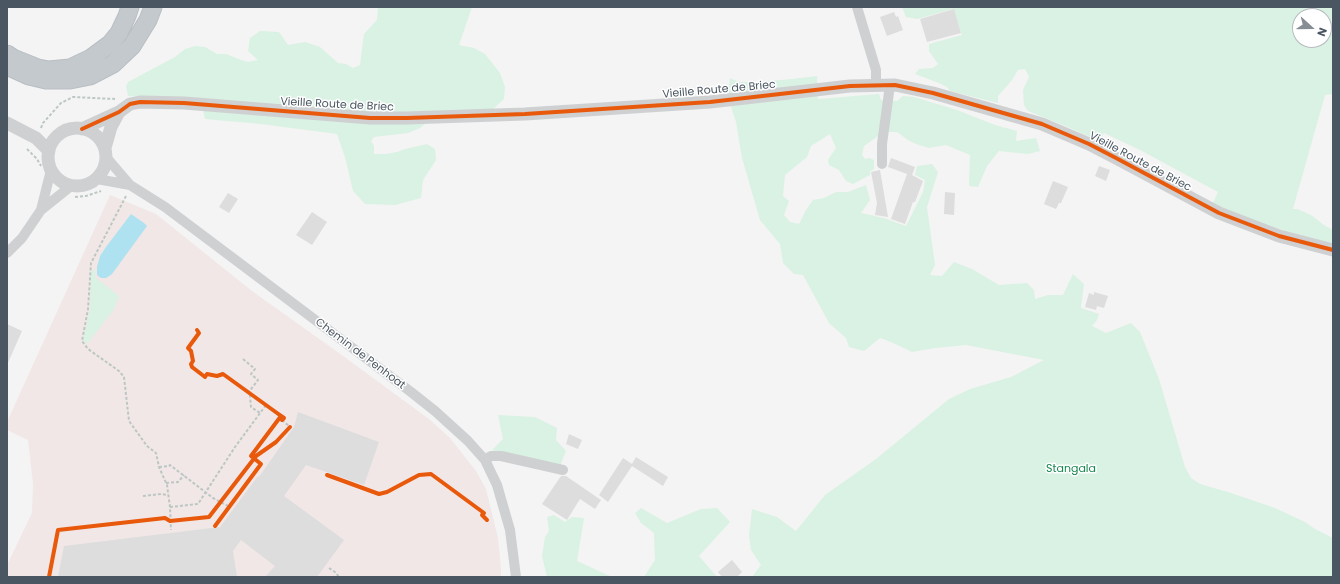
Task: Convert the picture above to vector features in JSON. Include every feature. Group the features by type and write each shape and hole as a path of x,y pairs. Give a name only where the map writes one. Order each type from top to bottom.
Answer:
{"highway":[{"path":"7,54 38,68 49,70 70,68 91,58 110,44 119,33 128,16 130,7"},
{"path":"7,66 29,76 46,80 70,80 90,76 113,64 132,46 148,20 153,7"}],"street":[{"path":"857,7 876,70 876,85"},
{"path":"882,164 883,137 890,85"},
{"name":"Vieille Route de Briec","path":"82,129 136,102 184,103 370,118 407,118 524,114 695,103 850,86 890,85 918,89 1042,124 1116,158 1219,213 1279,236 1333,250"},
{"path":"41,210 80,186 90,184 97,179 106,165 106,153 110,127 122,109"},
{"path":"7,123 35,136 49,151"},
{"path":"72,192 51,170 48,158 49,151 56,138 67,130 82,129 89,131 96,135 101,141 106,153"},
{"path":"35,136 61,133"},
{"name":"Chemin de Penhoat","path":"106,153 130,185 175,214 417,396 468,441 485,460 497,485 512,543 516,577"},
{"path":"7,253 22,238 41,210 51,170"},
{"name":"Chemin de Penhoat","path":"97,179 130,185"},
{"path":"485,460 490,456 501,456 563,470"}],"path":[{"path":"23,146 27,149 43,123 61,103 73,97 120,100 122,109"},
{"path":"72,192 86,196 103,191"},
{"path":"120,194 132,199"},
{"path":"126,196 90,262 88,309 82,341 88,349 119,370 124,377 129,421 147,446 156,453 159,467 166,483 170,507 170,530"},
{"path":"197,330 199,333 188,348 192,351 192,367 205,377 207,374 214,376 223,374 282,416"},
{"path":"243,359 255,369 251,374 258,380 250,394 251,407 260,413"},
{"path":"170,507 198,504 235,447 266,406"},
{"path":"49,577 58,530 164,518 170,521 209,517 254,458 276,442 290,427 282,420 284,418 282,416"},
{"path":"215,526 261,464 251,456 282,416"},
{"path":"159,467 170,465 230,507"},
{"path":"327,475 378,494 387,492 419,475 431,474 436,476 484,513 482,516 487,520"},
{"path":"166,483 178,482 184,475"},
{"path":"143,496 161,494 168,495"},
{"path":"329,568 339,577"}],"shaded area":[{"path":"110,195 156,214 252,291 429,419 450,438 476,471 486,489 498,538 501,577 7,577 7,565 32,513 33,484 28,440 7,430 7,422"}],"green space":[{"path":"378,7 472,7 459,45 474,48 485,54 500,73 505,87 504,99 493,109 438,113 420,128 408,133 374,137 371,141 374,146 374,154 397,152 427,144 435,149 436,160 423,180 421,198 395,205 365,204 353,191 345,157 337,134 261,124 205,119 201,100 128,96 126,86 128,82 175,57 185,49 195,46 205,47 217,54 226,54 248,62 258,60 248,51 250,38 260,31 279,32 288,45 305,42 320,47 338,63 346,64 353,68 360,65 364,34 377,20"},
{"path":"902,7 1333,7 1333,94 1325,95 1293,209 1297,209 1311,215 1333,230 1333,246 1240,217 1213,203 1218,192 1140,150 1104,133 1099,141 1028,111 1024,105 1023,90 1029,77 1025,69 1018,70 1012,80 998,96 998,103 950,91 947,87 939,83 915,74 919,69 933,68 938,64 929,51 929,44 962,35 953,9 917,19 906,17"},
{"name":"Stangala","path":"817,76 818,99 879,94 881,100 897,101 903,96 914,97 1017,131 1016,141 1036,138 1040,151 1028,154 999,151 987,166 978,187 969,186 970,155 946,145 929,148 908,140 897,132 884,132 864,146 862,155 865,159 869,158 874,160 874,169 870,171 870,175 853,184 846,181 839,170 829,165 828,160 836,148 830,134 811,146 807,157 785,175 783,196 789,201 784,215 790,222 799,224 813,200 824,198 836,192 848,192 866,185 870,200 861,213 884,218 906,226 923,192 925,180 915,175 917,166 932,164 938,172 927,207 935,265 930,275 942,276 954,262 972,269 999,285 1027,283 1034,290 1035,299 1048,295 1063,295 1073,274 1084,284 1081,308 1099,314 1097,320 1092,326 1106,333 1131,323 1140,332 1159,379 1185,467 1191,478 1200,484 1275,508 1305,522 1333,538 1333,577 752,577 761,565 751,550 749,535 752,509 777,517 796,531 825,495 876,459 949,399 970,389 1011,377 1044,360 966,345 912,352 880,338 864,351 849,347 846,338 829,323 803,275 794,274 783,263 780,244 760,220 742,158 736,122 728,98 730,78 739,82 757,82"},
{"path":"91,270 95,270 96,278 119,296 114,309 87,344 83,339 90,310"},
{"path":"498,415 535,417 557,428 556,440 566,451 560,466 531,461 492,450 503,439"},
{"path":"641,508 667,523 701,509 717,508 730,522 699,556 717,577 644,577 655,560 654,533 641,523 635,513"},
{"path":"554,515 565,522 572,517 584,518 577,561 612,577 547,577 542,556 545,537 549,531 547,517"}],"water":[{"path":"131,214 147,226 112,274 106,278 101,278 97,275 97,267 100,256"}],"building":[{"path":"954,9 961,33 927,42 920,19"},
{"path":"894,12 896,17 898,16 903,30 887,36 880,17"},
{"path":"891,158 915,167 912,175 923,181 905,224 891,219 907,174 888,167"},
{"path":"1099,166 1110,170 1106,181 1095,176"},
{"path":"880,170 888,217 875,215 877,203 871,172"},
{"path":"1053,181 1068,187 1061,203 1059,203 1056,209 1044,204"},
{"path":"945,192 955,193 954,215 944,214"},
{"path":"228,193 238,199 229,213 219,207"},
{"path":"312,212 327,222 312,245 296,235"},
{"path":"1094,292 1108,296 1104,308 1097,306 1096,310 1085,307 1089,293 1094,295"},
{"path":"7,324 22,331 7,365"},
{"path":"298,412 379,442 364,485 306,465 284,496 344,540 317,577 265,577 275,566 241,540 233,551 237,577 58,577 64,546 220,527 258,476 259,477 294,427"},
{"path":"569,434 582,440 578,449 566,444"},
{"path":"636,457 668,477 663,486 632,466 608,502 599,495 623,458 632,464"},
{"path":"561,476 566,476 601,500 595,509 580,499 567,520 542,504"},
{"path":"732,560 742,572 737,577 722,577 718,572"}],"cycle path":[{"path":"82,129 119,112 130,104 140,102 184,103 370,118 407,118 525,114 710,102 850,86 895,85 933,93 1042,124 1089,144 1219,213 1279,236 1333,250"},
{"path":"197,330 199,333 188,348 191,351 193,361 191,364 192,367 205,377 207,374 217,376 223,374 284,418 282,420"},
{"path":"215,526 261,464 251,456 281,416"},
{"path":"49,577 58,530 165,518 170,521 209,517 256,456 276,442 290,427"},
{"path":"327,475 379,494 387,492 419,475 431,474 484,513 482,515 487,520"}]}
